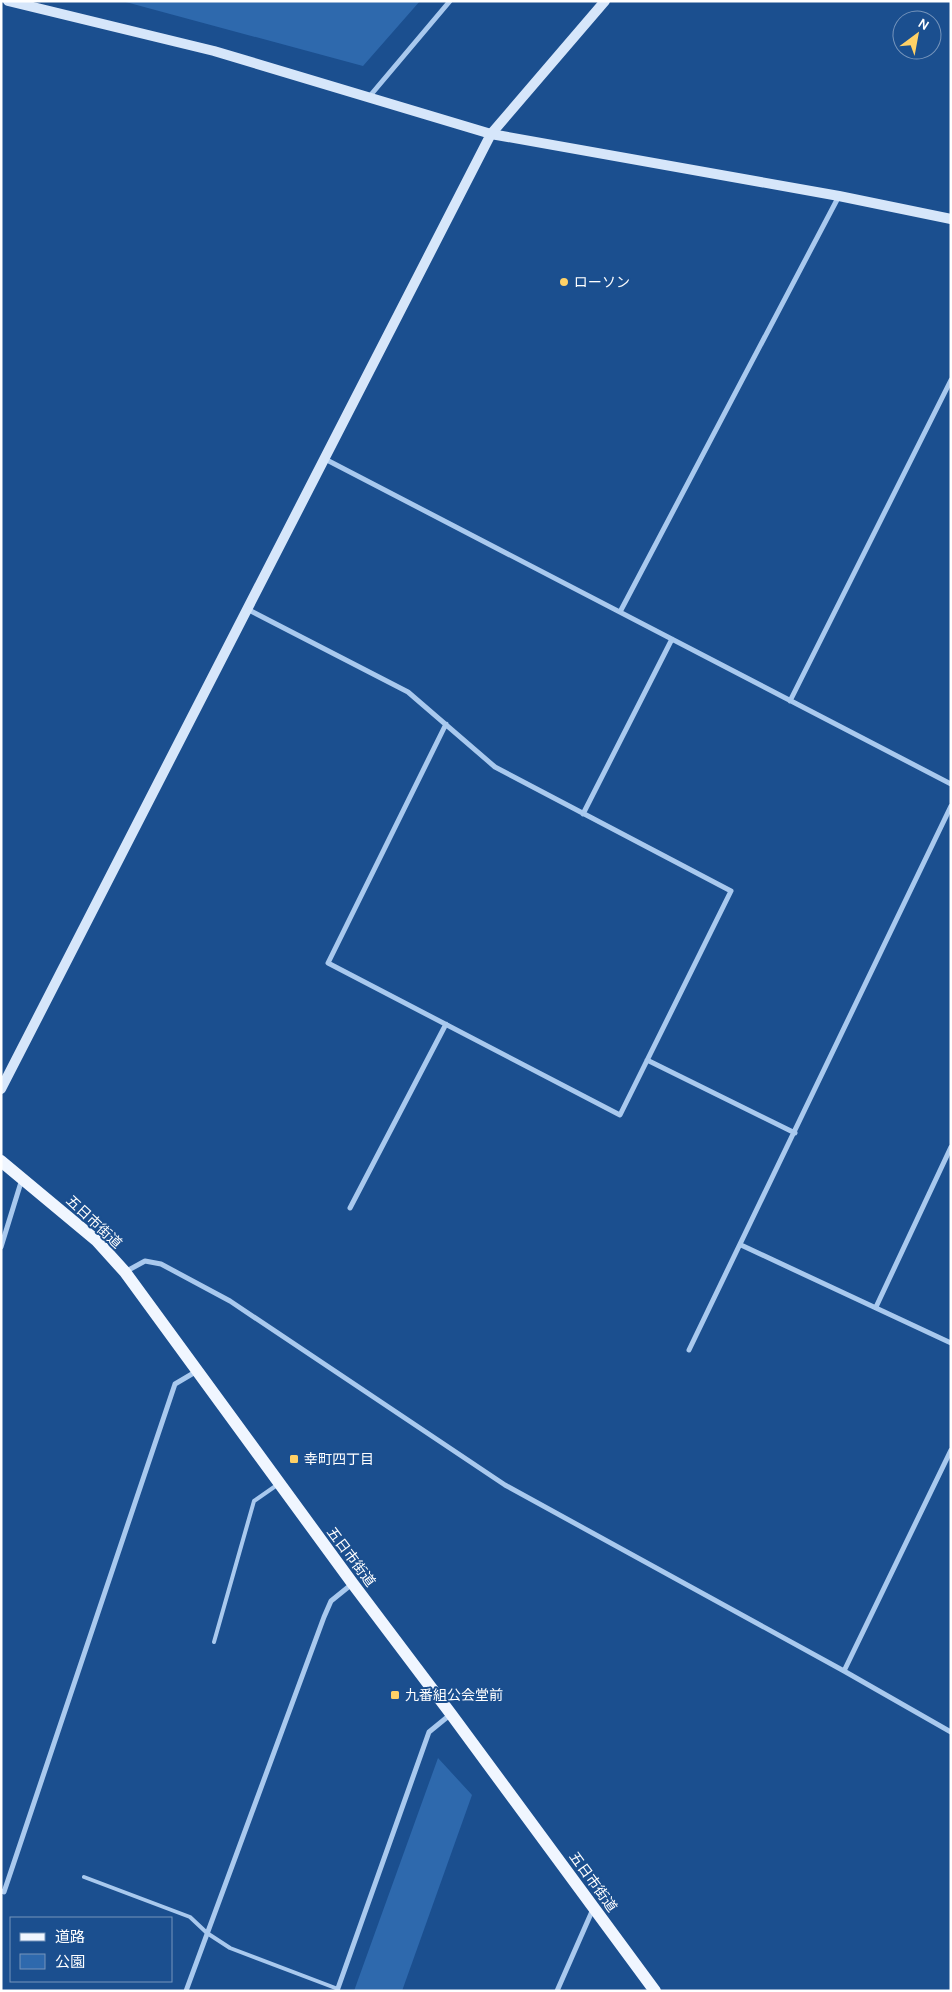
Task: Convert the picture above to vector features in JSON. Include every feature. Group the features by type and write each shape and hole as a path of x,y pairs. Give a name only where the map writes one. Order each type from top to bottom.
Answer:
{"main road":[{"name":"五日市街道","path":"1,1161 97,1241 125,1272 279,1484 655,1991"}],"street":[{"path":"8,1 214,51 491,134 839,196 951,219"},
{"path":"369,97 450,1"},
{"path":"1,1089 323,458 491,134 605,1"},
{"path":"620,612 839,196"},
{"path":"790,701 951,380"},
{"path":"323,458 951,784"},
{"path":"246,609 408,692 446,724 495,767 730,892 620,1115 328,962 446,724"},
{"path":"583,814 672,639"},
{"path":"689,1350 951,806"},
{"path":"350,1208 446,1024"},
{"path":"647,1060 795,1133"},
{"path":"876,1307 951,1147"},
{"path":"1,1248 23,1179"},
{"path":"741,1245 951,1343"},
{"path":"125,1272 144,1261 161,1264 230,1301 505,1485 844,1671 951,1732"},
{"path":"1,1891 4,1892 175,1384 197,1370"},
{"path":"844,1671 951,1450"},
{"path":"186,1991 324,1617 331,1601 353,1584"},
{"path":"337,1990 429,1732 451,1714"},
{"path":"557,1991 593,1908"}],"lane":[{"path":"214,1642 254,1501 279,1484"},
{"path":"84,1877 190,1917 207,1933 230,1948 337,1990"}],"green space":[{"path":"122,1 420,1 363,66"},
{"path":"438,1758 472,1795 402,1991 354,1991"}],"place":[{"name":"ローソン","path":"564,282"},
{"name":"幸町四丁目","path":"294,1459"},
{"name":"九番組公会堂前","path":"395,1695"}]}
